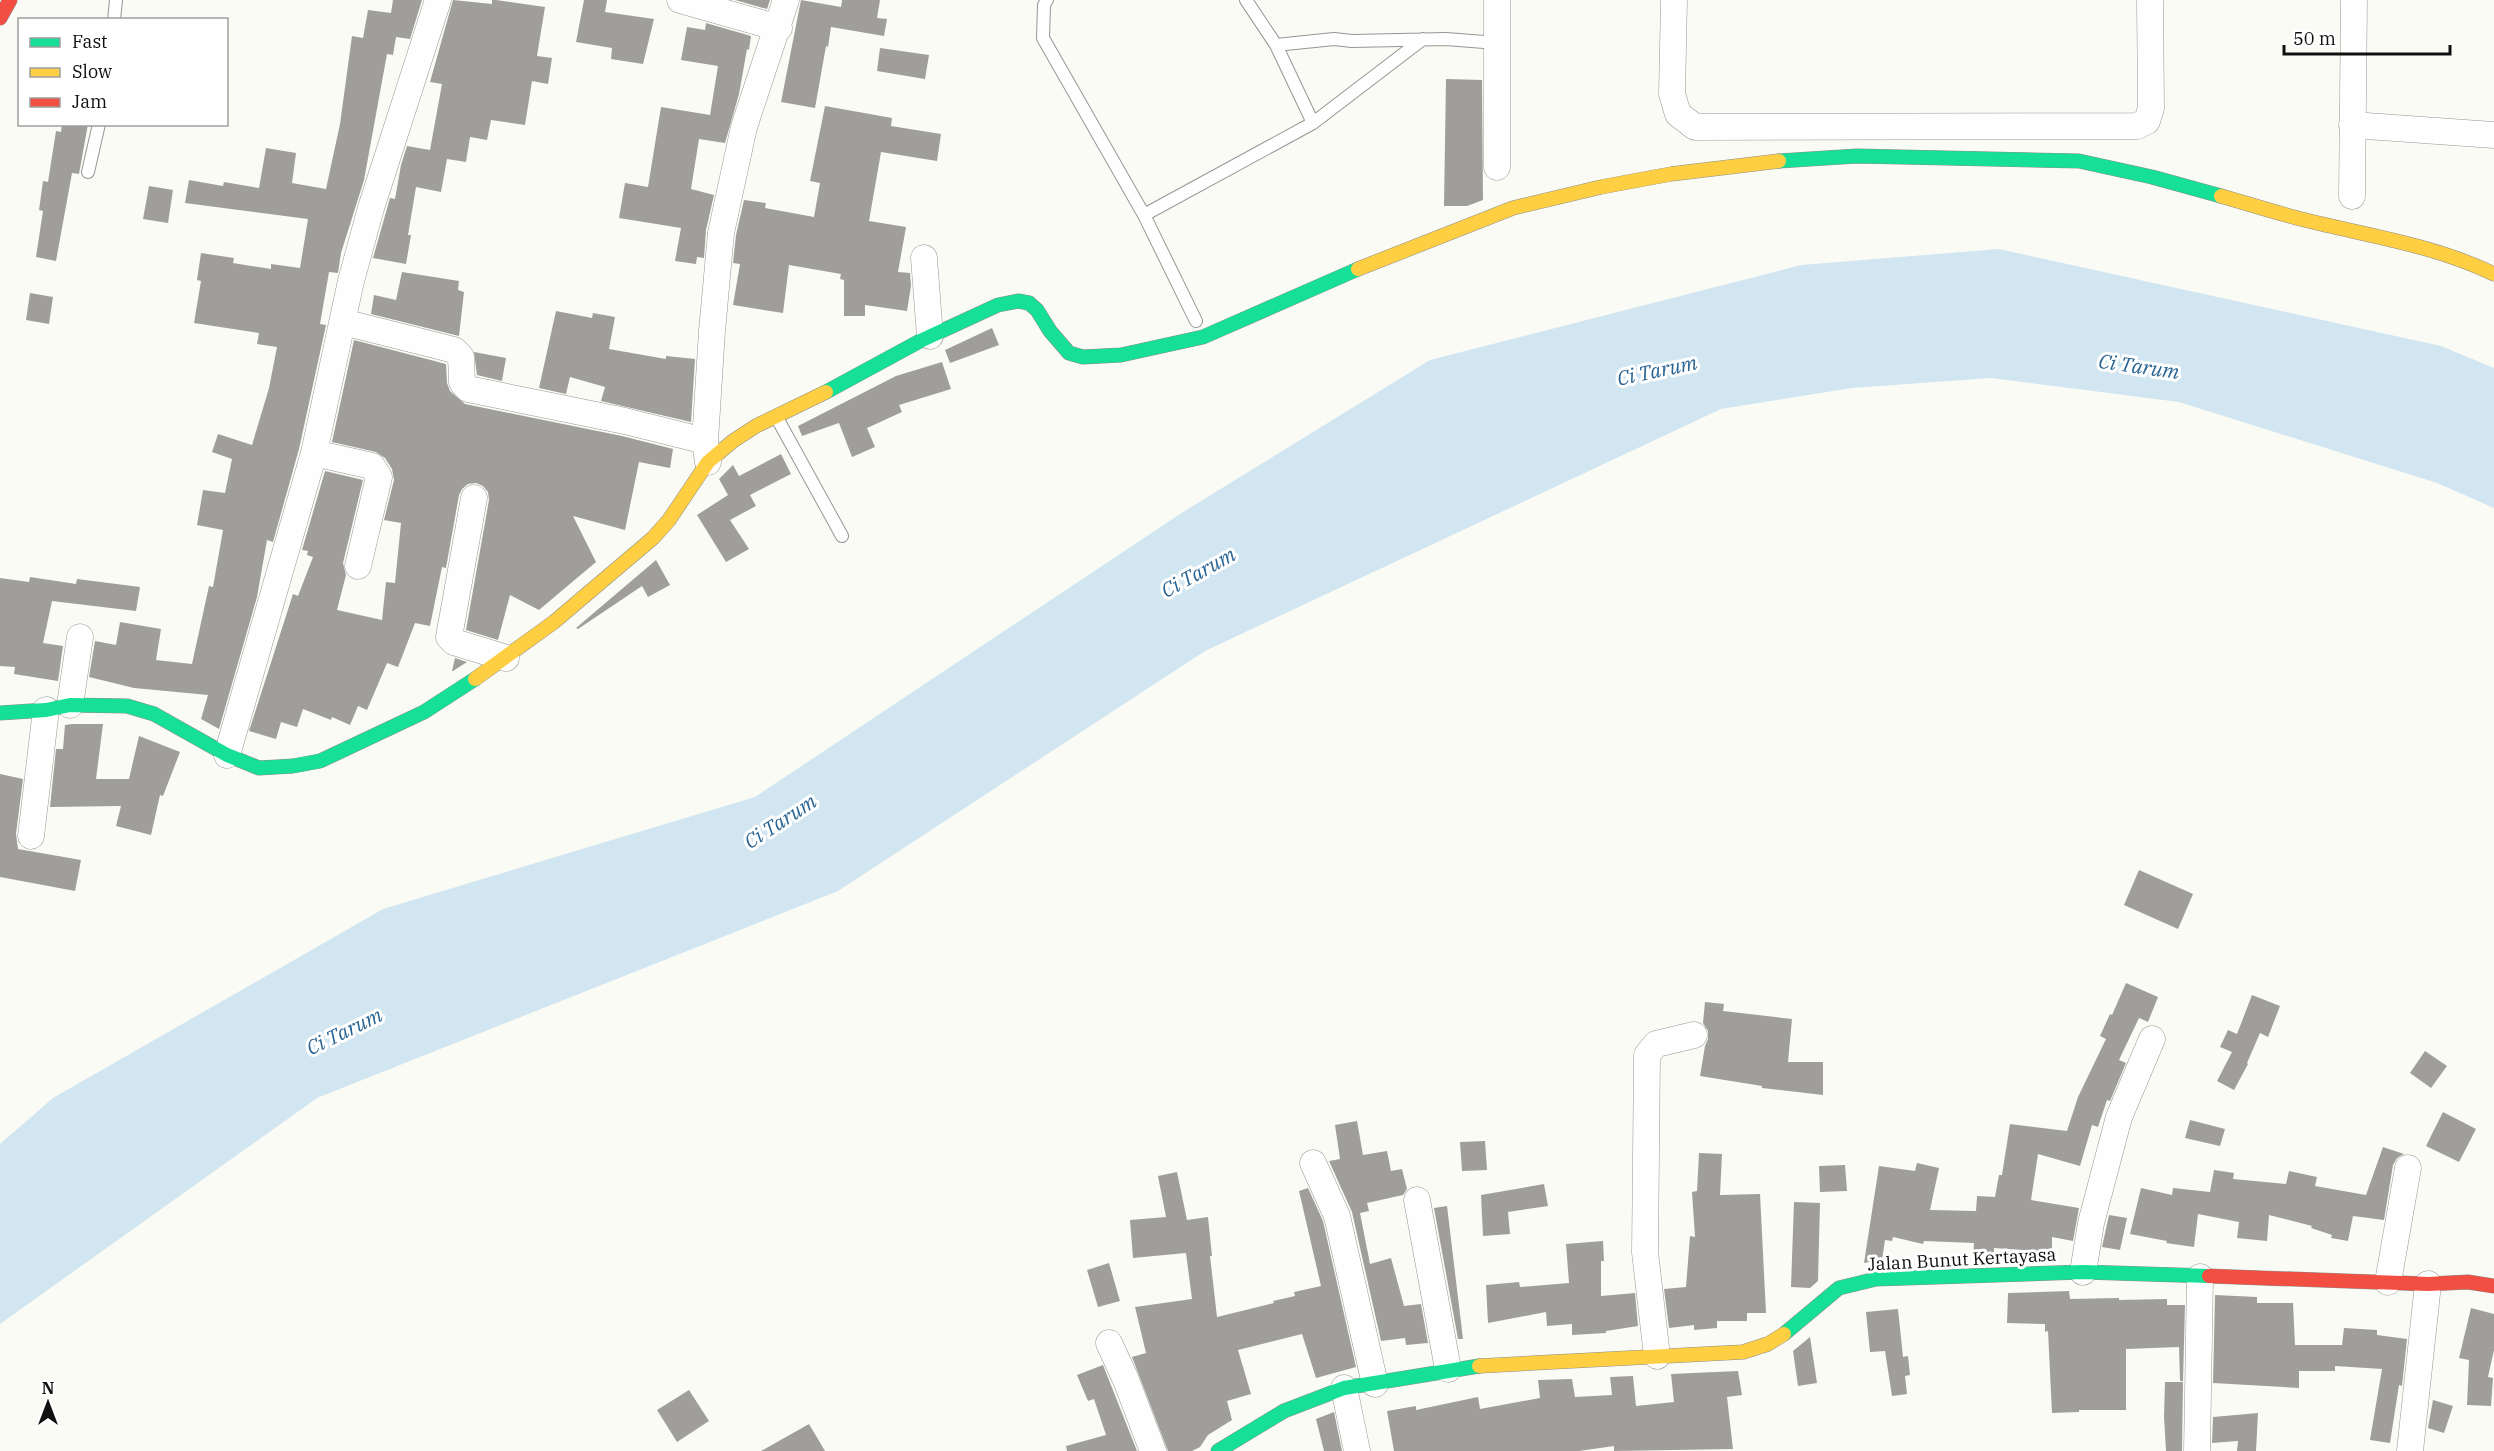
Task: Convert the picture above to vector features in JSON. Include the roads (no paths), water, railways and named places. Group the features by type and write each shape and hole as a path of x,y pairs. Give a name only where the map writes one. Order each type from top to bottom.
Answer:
{"street":[{"path":"0,18 10,0"},
{"path":"227,755 314,453 351,281 371,208 438,0"},
{"path":"680,0 779,28"},
{"path":"0,713 58,708 127,706 154,714 227,755 259,768 293,766 320,761 424,712 506,658 554,622 653,538 669,520 706,451 712,331 722,233 744,128 763,66 779,28 786,0"},
{"path":"1497,0 1497,167"},
{"path":"1674,0 1671,94 1678,114 1695,127 2137,126 2147,121 2151,108 2150,0"},
{"path":"2352,196 2354,0"},
{"path":"2352,125 2494,135"},
{"path":"343,322 454,350 461,357 462,382 468,389 625,421 706,451 733,441 930,336 998,305 1018,301 1029,303 1037,310 1050,332 1070,353 1083,357 1120,355 1203,337 1333,279 1513,208 1601,187 1671,174 1770,162 1857,156 2079,161 2152,177 2306,220 2394,239 2469,262 2494,274"},
{"path":"924,258 930,336"},
{"path":"314,453 372,466 379,477 358,566"},
{"path":"474,498 449,637 454,642 506,658"},
{"path":"31,836 58,708 80,637"},
{"path":"1657,1356 1646,1252 1647,1055 1656,1044 1694,1035"},
{"path":"2083,1272 2091,1223 2119,1117 2152,1039"},
{"path":"1313,1163 1337,1216 1375,1384"},
{"path":"2388,1282 2408,1168"},
{"path":"1417,1200 1448,1369"},
{"name":"Jalan Bunut Kertayasa","path":"1218,1451 1284,1411 1344,1388 1448,1369 1554,1359 1743,1352 1768,1344 1783,1335 1839,1288 1876,1279 2083,1272 2428,1284 2468,1282 2494,1286"},
{"path":"2198,1451 2200,1277"},
{"path":"2410,1451 2428,1284"},
{"path":"1109,1343 1153,1451"},
{"path":"1344,1388 1357,1451"}],"lane":[{"path":"114,18 116,0"},
{"path":"1047,0 1044,4 1043,38 1144,215 1196,321"},
{"path":"1246,0 1276,45 1313,123"},
{"path":"1276,45 1334,39 1446,39 1497,44"},
{"path":"1144,215 1313,123 1423,39"},
{"path":"88,172 99,126"},
{"path":"776,417 842,536"}],"water":[{"name":"Ci Tarum","path":"1999,249 2441,346 2494,368 2494,508 2437,483 2179,402 1991,378 1852,388 1721,409 1205,651 838,891 317,1098 0,1324 0,1144 53,1098 383,909 755,797 1180,514 1430,360 1801,265"}]}
